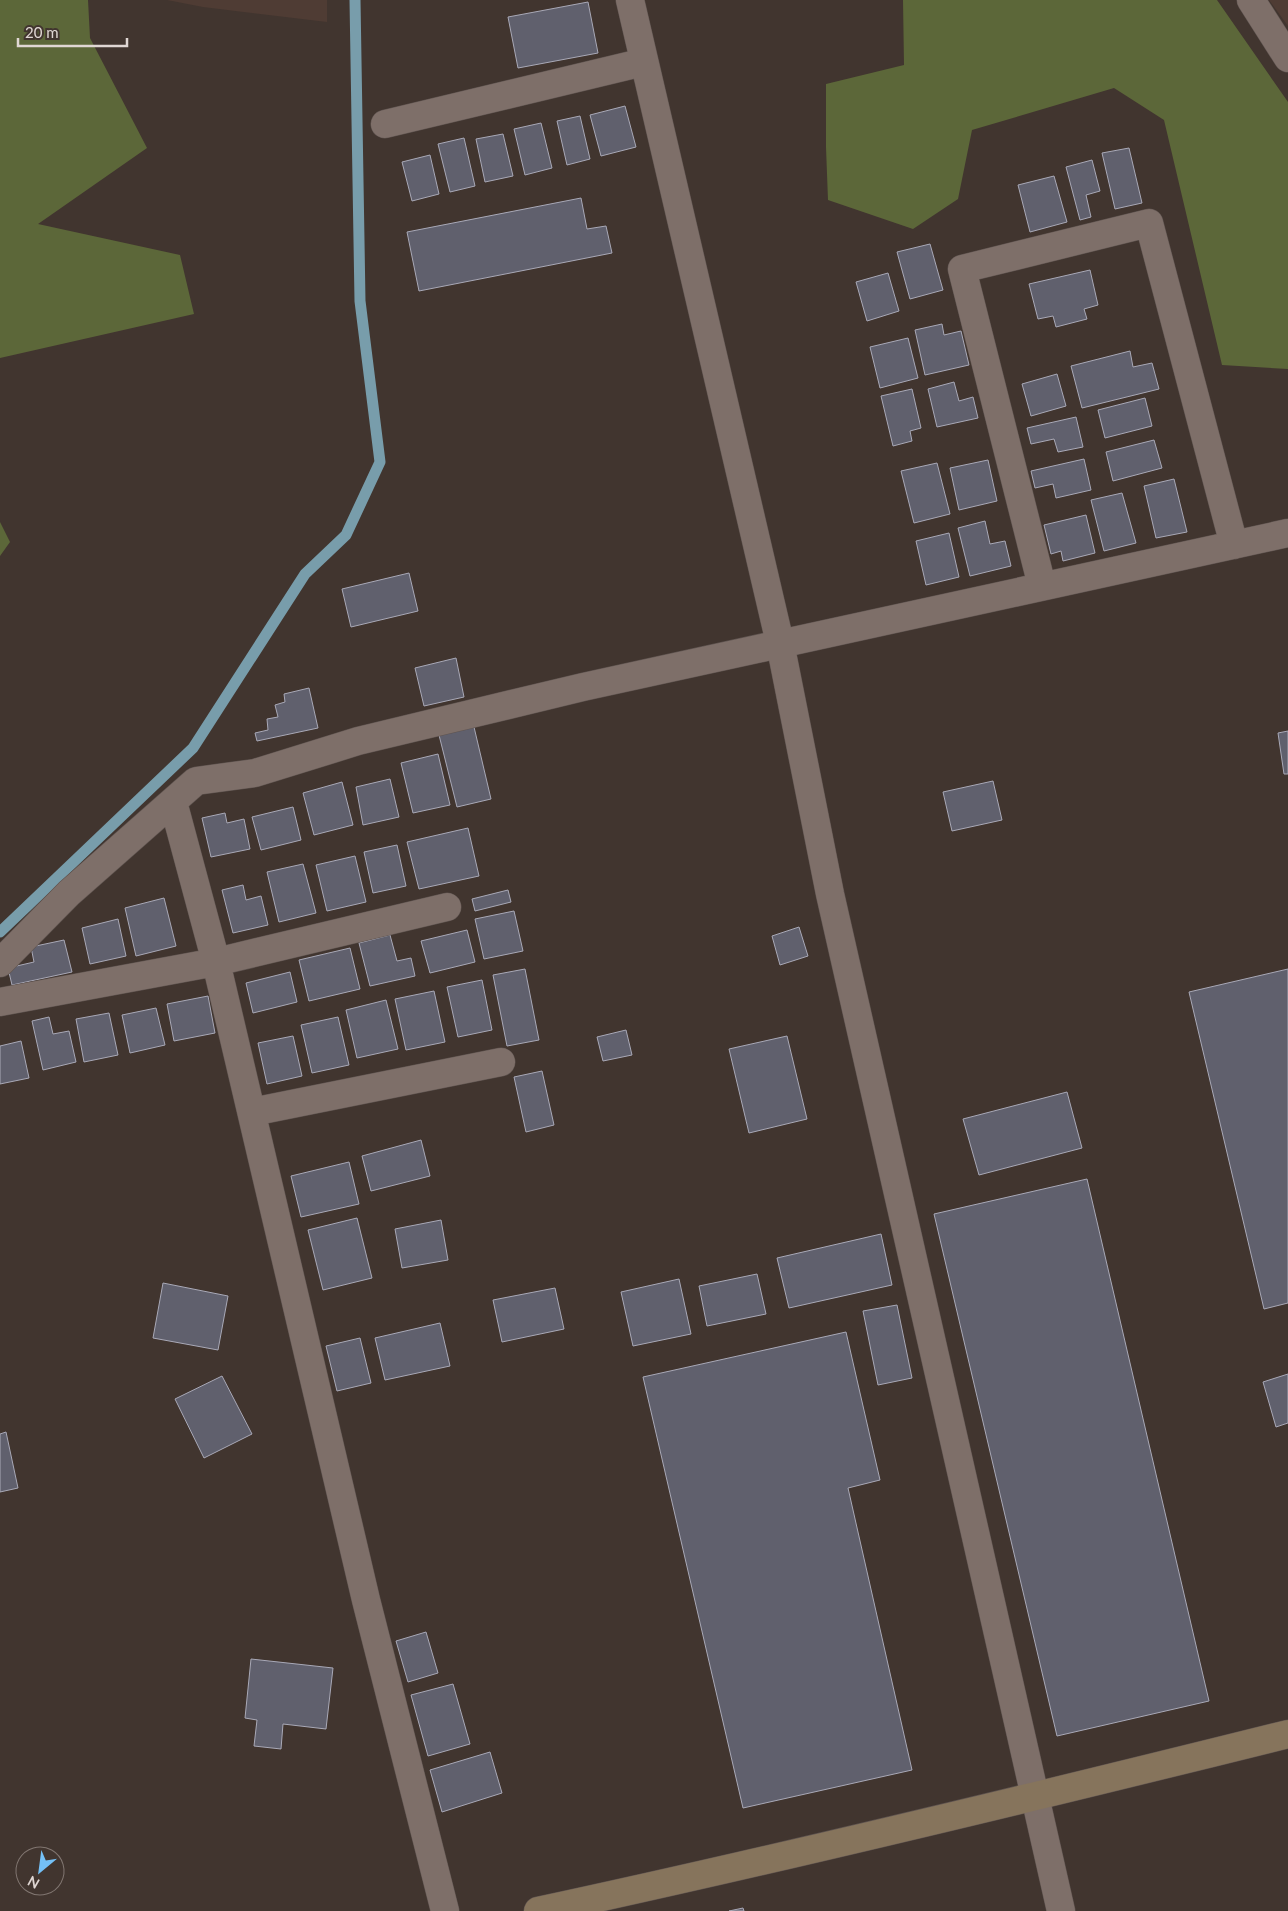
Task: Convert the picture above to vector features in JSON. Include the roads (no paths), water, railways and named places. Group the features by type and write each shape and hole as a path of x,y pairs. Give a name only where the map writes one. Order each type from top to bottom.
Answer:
{"street":[{"path":"630,0 780,643 830,894 1061,1911"},
{"path":"1251,0 1288,58"},
{"path":"385,124 644,62"},
{"path":"1042,586 962,269 1149,224 1234,545"},
{"path":"0,963 70,893 196,781 255,773 377,737 583,687 1288,533"},
{"path":"173,802 216,962 366,1600 445,1911"},
{"path":"0,1002 216,962 447,907"},
{"path":"252,1112 501,1062"},
{"path":"538,1911 721,1871 1035,1797 1288,1734"}],"waterway":[{"path":"0,932 193,748 305,574 346,535 380,462 360,301 355,0"}]}
